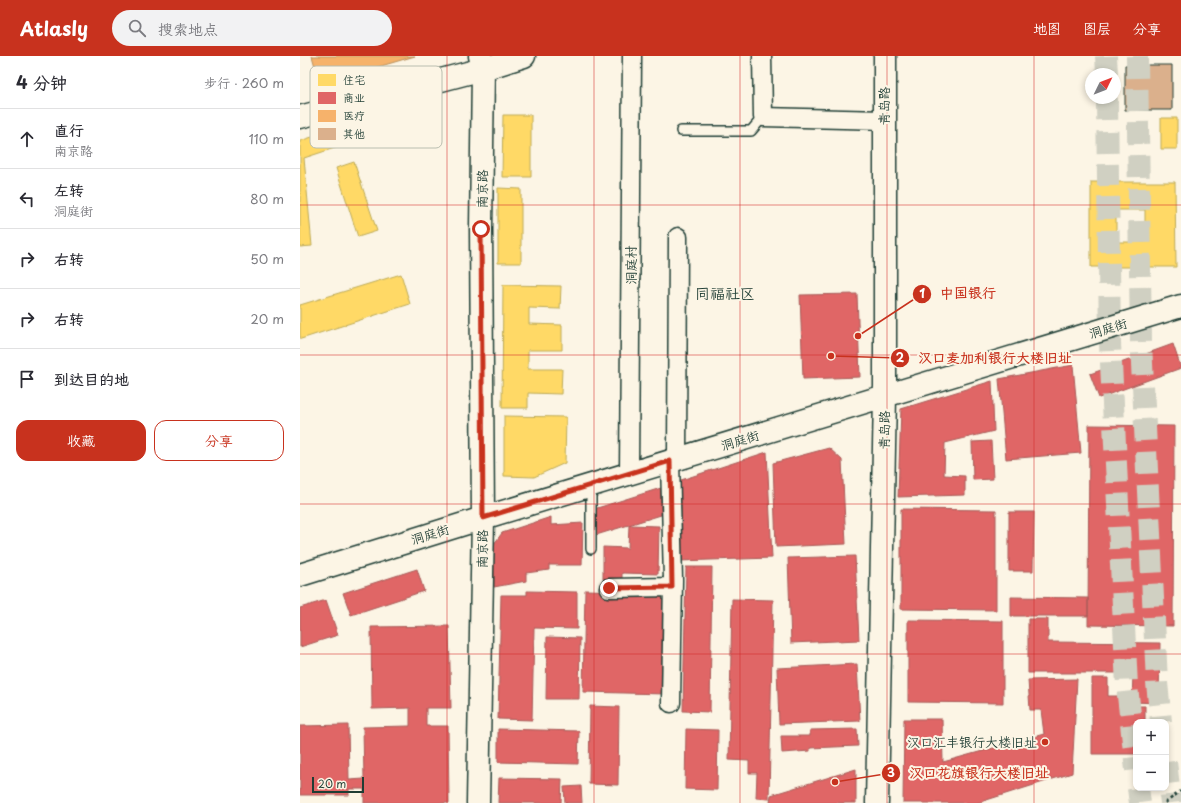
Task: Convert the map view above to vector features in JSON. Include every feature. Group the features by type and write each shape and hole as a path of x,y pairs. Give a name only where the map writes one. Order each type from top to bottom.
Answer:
{"street":[{"path":"442,74 482,62 524,56"},
{"name":"洞庭村","path":"629,473 632,56"},
{"path":"762,56 763,117 884,120"},
{"name":"青岛路","path":"877,803 885,396 885,56"},
{"name":"南京路","path":"478,803 483,518 481,229 482,62"},
{"path":"300,117 310,114"},
{"path":"671,703 673,460 678,237"},
{"name":"洞庭街","path":"300,575 629,473 1181,306"},
{"path":"609,588 672,587"}],"lane":[{"path":"681,130 751,131 763,117"},
{"path":"591,485 591,548"}],"path":[{"path":"1165,803 1181,791"}],"building: 住宅":[{"path":"503,115 531,115 531,177 502,177"},
{"path":"1161,118 1177,118 1177,149 1161,149"},
{"path":"310,138 310,148 335,148 304,158 312,246 300,247 300,141"},
{"path":"354,162 377,231 358,237 336,168"},
{"path":"1091,182 1175,182 1176,267 1091,267","holes":["1116,210 1145,210 1145,242 1116,242"]},
{"path":"498,188 521,189 521,263 498,263"},
{"path":"401,274 410,304 301,339 300,305"},
{"path":"503,285 561,286 560,309 529,308 529,324 562,325 562,350 528,350 528,369 562,369 561,394 528,393 528,408 502,408"},
{"path":"504,416 566,417 565,463 534,477 504,476"}],"building: 商业":[{"path":"857,294 860,377 803,379 800,295"},
{"path":"1173,344 1181,368 1099,398 1090,374"},
{"path":"1073,365 1081,453 1006,459 999,379"},
{"path":"992,381 994,431 945,443 944,475 965,476 965,495 898,497 901,409"},
{"path":"1089,425 1174,426 1173,626 1088,625"},
{"path":"991,441 993,479 973,480 972,442"},
{"path":"829,448 842,460 846,544 776,547 773,463"},
{"path":"767,452 772,558 679,561 675,482"},
{"path":"661,488 661,515 593,536 594,509"},
{"path":"901,509 996,510 996,610 901,609"},
{"path":"1009,512 1034,512 1033,571 1009,571"},
{"path":"551,517 551,525 583,523 582,565 549,565 549,570 526,573 526,581 494,587 494,544 502,533"},
{"path":"629,525 659,526 658,574 622,573 622,580 603,579 603,547 628,548"},
{"path":"855,556 859,640 791,643 788,558"},
{"path":"686,567 712,567 710,712 683,711"},
{"path":"417,569 424,591 351,615 343,593"},
{"path":"585,590 667,592 665,694 583,692"},
{"path":"527,591 577,592 577,629 534,628 532,720 498,719 501,595 527,595"},
{"path":"1011,597 1088,598 1088,616 1011,616"},
{"path":"732,599 773,600 769,799 756,798 757,773 749,773 749,761 729,760"},
{"path":"326,600 338,635 300,647 300,608"},
{"path":"1028,619 1048,619 1048,642 1160,643 1159,703 1132,702 1133,673 1028,673"},
{"path":"908,620 1003,621 1003,703 908,702"},
{"path":"449,626 451,708 426,708 426,726 448,726 449,803 364,803 364,789 349,789 349,795 300,795 300,726 348,725 349,780 364,779 363,727 410,726 410,708 372,709 371,627"},
{"path":"547,637 580,638 579,699 546,699"},
{"path":"857,664 860,721 779,724 777,668"},
{"path":"1092,678 1108,678 1108,696 1128,696 1128,706 1145,706 1145,719 1133,719 1133,754 1092,754"},
{"name":"汉口汇丰银行大楼旧址","path":"1077,679 1072,773 977,803 903,803 904,719 942,719 943,762 1044,734 1041,710 1030,710 1028,680"},
{"path":"590,706 619,707 618,785 589,784"},
{"path":"498,729 579,731 578,764 498,762"},
{"path":"686,729 718,730 717,790 685,789"},
{"path":"857,729 858,746 810,748 810,751 782,753 781,736 810,736 810,730"},
{"path":"856,769 856,803 770,803 771,795"},
{"path":"499,778 562,779 561,803 498,803"},
{"path":"581,786 582,803 565,803 564,787"}],"building: 医疗":[{"path":"312,56 415,56 381,66 315,66"}],"building: 其他":[{"path":"1125,65 1172,65 1172,110 1125,110"}],"tunnel":[{"path":"1106,56 1107,68"},
{"path":"1137,56 1141,342 1157,683 1161,719"},
{"path":"1107,104 1110,343 1127,686 1134,755"},
{"path":"1169,787 1171,803"},
{"path":"1138,791 1140,803"}],"place":[{"name":"中国银行","path":"858,336"},
{"name":"汉口麦加利银行大楼旧址","path":"831,356"},
{"name":"汉口汇丰银行大楼旧址","path":"1045,742"},
{"name":"汉口花旗银行大楼旧址","path":"835,782"}],"district":[{"name":"同福社区","path":"725,294"}],"route":[{"path":"481,229 483,518 670,461 672,587 609,588"}]}
